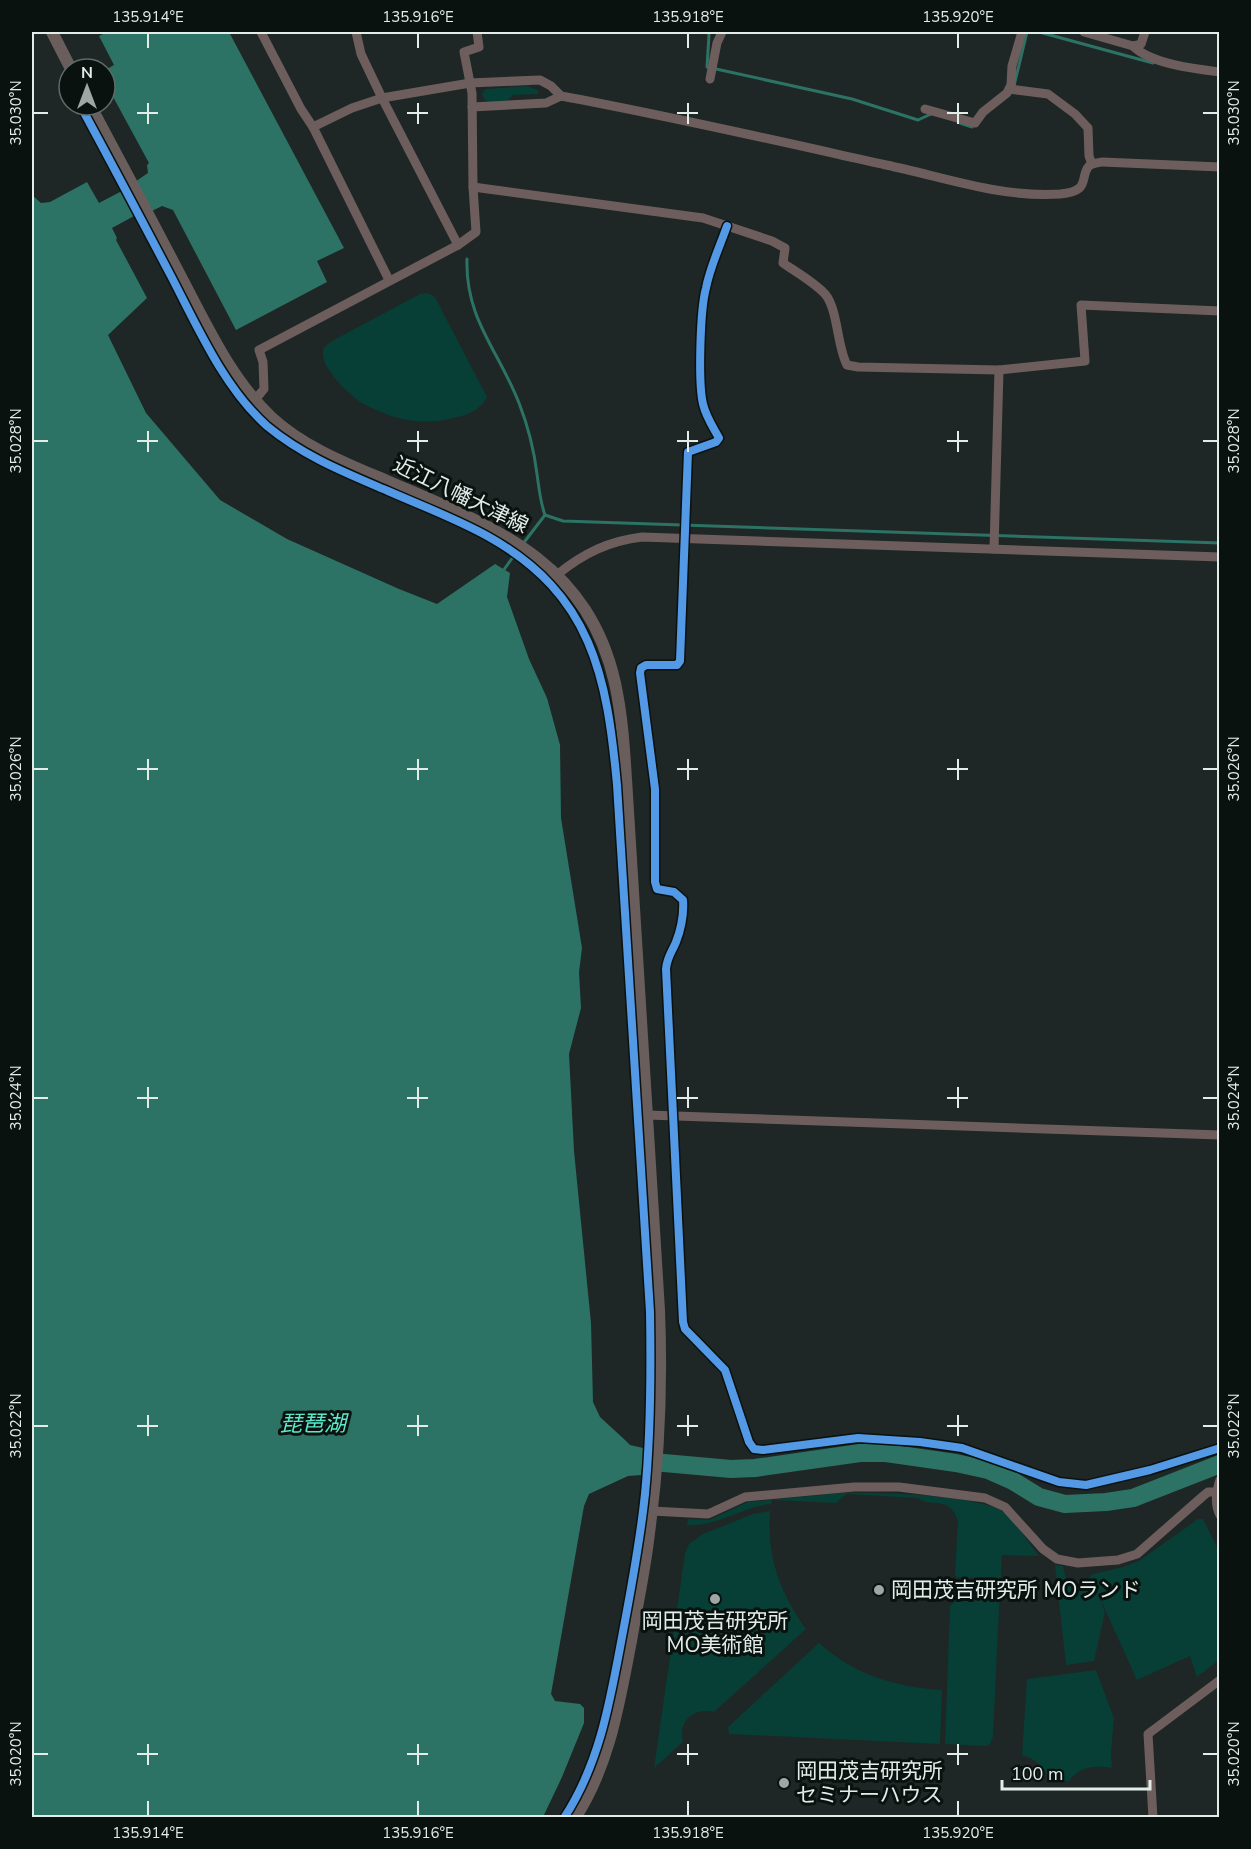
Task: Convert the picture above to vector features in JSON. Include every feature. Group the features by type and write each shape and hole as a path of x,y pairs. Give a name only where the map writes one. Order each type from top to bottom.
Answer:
{"main road":[{"path":"52,32 65,57"},
{"name":"近江八幡大津線","path":"96,117 223,356 255,400 287,430 318,450 471,517 522,545 558,574 576,597 597,633 610,665 620,713 626,779 659,1319 660,1397 656,1477 643,1575 614,1725 598,1774 575,1818"}],"street":[{"path":"261,32 301,110 313,127 389,280"},
{"path":"356,32 361,54 382,98 458,245"},
{"path":"255,400 264,389 264,362 258,350 458,245 476,232 472,107 464,52 479,47 477,32"},
{"path":"710,79 717,43 722,32"},
{"path":"925,109 975,123 982,112 1009,89 1012,66 1022,32"},
{"path":"1084,32 1133,46 1142,54 1168,62 1220,72"},
{"path":"1133,46 1141,44 1145,32"},
{"path":"313,127 351,108 382,98 470,83 540,80 551,86 561,96 777,140 1005,193 1066,193 1081,188 1088,167 1102,162 1220,166"},
{"path":"1009,89 1048,94 1075,114 1088,128 1089,156 1092,164"},
{"path":"472,107 546,103 561,96"},
{"path":"473,187 703,218 772,241 784,248 783,263 826,295 835,320 842,355 848,365 999,370 1085,361 1081,305 1220,311"},
{"path":"727,226 703,298 701,360 703,403 719,438 716,442 688,452 680,661 677,665 646,665 641,668 640,673 655,789 655,882 657,889 674,892 683,900 684,911 675,944 667,958 666,969 683,1322 695,1341 725,1370 749,1442 754,1449 763,1450 858,1438 921,1442 962,1448 1059,1482 1086,1485 1150,1470 1220,1448"},
{"path":"994,540 999,370"},
{"path":"558,574 588,553 613,542 642,537 994,540 1220,556"},
{"path":"647,1115 1220,1135"},
{"path":"1220,1480 1216,1492 1216,1508 1220,1515"},
{"path":"652,1510 708,1514 745,1497 854,1487 899,1487 985,1498 1005,1507 1043,1549 1057,1559 1078,1563 1118,1560 1137,1554 1208,1492 1216,1492"},
{"path":"1153,1818 1148,1734 1220,1680"}],"shaded area":[{"path":"527,86 538,90 538,94 513,95 507,101 496,102 485,100 482,94 485,89"},
{"path":"427,293 436,299 487,397 475,410 450,419 418,421 402,419 360,402 330,372 323,357 323,351 325,346 332,341 420,294"},
{"path":"840,1493 928,1496 996,1508 1008,1515 1039,1556 1002,1555 1001,1577 998,1579 957,1577 955,1575 958,1521 950,1508 945,1505 918,1498 846,1494 836,1503 772,1500 771,1504 709,1523 687,1525 688,1519 709,1520 748,1502"},
{"path":"770,1511 771,1544 777,1573 789,1601 806,1629 714,1712 700,1712 689,1717 683,1728 683,1742 654,1768 685,1553 689,1544 703,1534 753,1514"},
{"path":"1198,1519 1203,1519 1219,1551 1219,1660 1197,1677 1190,1656 1137,1680 1094,1585 1105,1612 1094,1661 1066,1665 1055,1565 1063,1566 1066,1579 1070,1583 1082,1585 1093,1574 1139,1561"},
{"path":"956,1584 1000,1587 993,1737 990,1744 986,1746 945,1744 950,1606 954,1603"},
{"path":"819,1643 847,1663 876,1677 908,1686 942,1690 940,1744 729,1734 728,1727"},
{"path":"1096,1670 1114,1718 1112,1768 1088,1768 1078,1772 1069,1781 1050,1780 1039,1764 1022,1755 1027,1679"}],"water":[{"name":"琵琶湖","path":"107,32 229,32 344,248 317,261 327,282 236,330 173,210 162,206 136,219 134,216 112,228 147,298 108,335 146,413 220,500 287,539 399,589 437,604 495,564 510,573 507,597 529,659 547,698 560,745 561,818 582,948 579,972 581,1008 569,1054 574,1151 591,1323 593,1402 600,1417 630,1445 643,1448 641,1475 628,1476 589,1494 584,1506 551,1694 555,1701 580,1704 584,1708 584,1723 543,1817 32,1817 32,195 41,203 50,202 87,182 99,203 148,173 149,163 117,104 117,57 110,57 99,36"}],"waterway":[{"path":"708,32 707,67 852,99 918,120 931,114"},
{"path":"1014,86 1027,32"},
{"path":"1039,32 1153,63"},
{"path":"960,123 973,126"},
{"path":"467,259 471,300 477,317 511,384 525,420 545,515"},
{"path":"545,515 563,521 1220,543"},
{"path":"522,545 545,515"},
{"path":"503,571 518,550"},
{"path":"618,1465 642,1461 731,1469 755,1468 860,1453 886,1453 988,1470 1013,1481 1039,1497 1065,1504 1133,1498 1220,1464"}],"cycle path":[{"path":"86,117 201,335 225,375 252,411 281,437 310,455 464,524 524,560 551,585 572,612 588,642 599,674 607,708 617,785 650,1312 649,1425 641,1530 613,1685 602,1731 587,1776 564,1818"},
{"path":"727,226 710,272 702,312 701,394 706,413 719,438 716,442 688,452 680,661 677,665 646,665 641,668 640,673 655,789 655,882 657,889 674,892 683,900 681,927 666,969 685,1329 725,1370 749,1442 754,1449 763,1450 858,1438 920,1442 962,1448 1059,1482 1086,1485 1150,1470 1220,1448"}],"place":[{"name":"岡田茂吉研究所 MOランド","path":"879,1590"},
{"name":"岡田茂吉研究所 MO美術館","path":"715,1599"},
{"name":"岡田茂吉研究所 セミナーハウス","path":"784,1783"}]}
